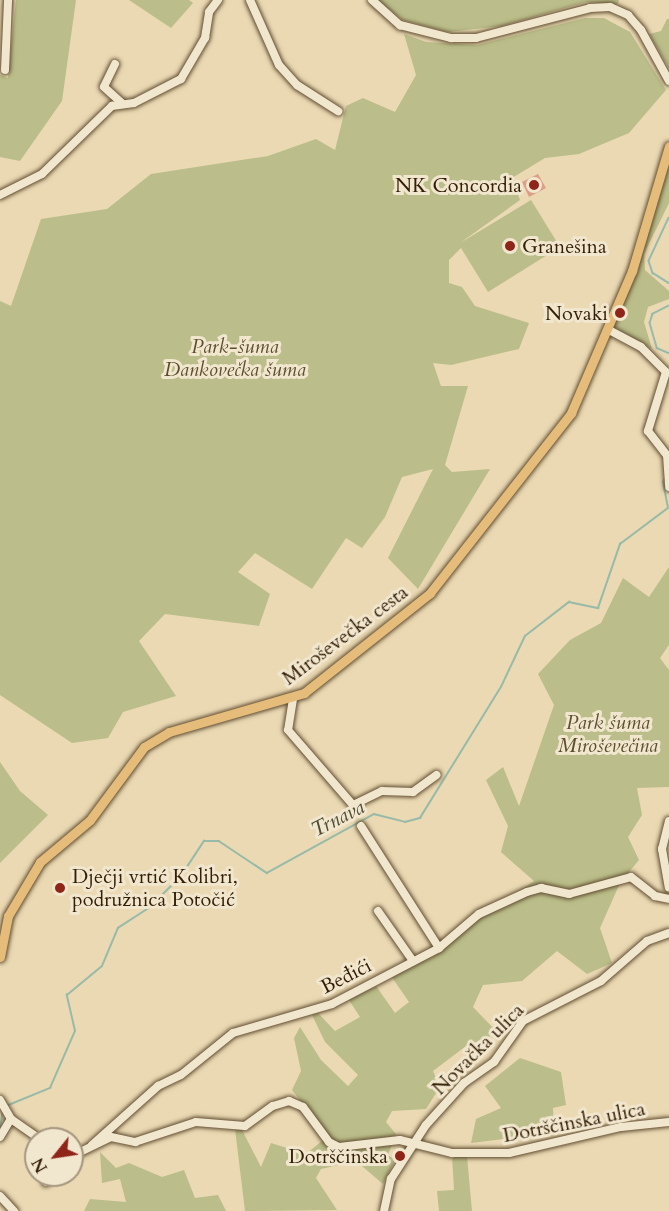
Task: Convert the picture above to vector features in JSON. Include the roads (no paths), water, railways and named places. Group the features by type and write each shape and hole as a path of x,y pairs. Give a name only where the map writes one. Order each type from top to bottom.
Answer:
{"main road":[{"name":"Miroševečka cesta","path":"0,957 8,916 40,862 90,820 144,747 169,732 232,712 293,699 430,593 503,496 561,430 609,330 669,146"}],"street":[{"path":"5,70 8,0"},
{"path":"0,195 42,174 102,114 181,79 205,38 209,12 218,0"},
{"path":"250,0 279,65 297,85 338,111"},
{"path":"372,0 400,25 451,38 487,35 590,8 610,7 628,15 641,30 669,81"},
{"path":"115,64 104,87 123,104"},
{"path":"609,330 641,347 666,372 666,383 648,431 667,456 669,487"},
{"path":"293,699 288,730 353,805 382,791 413,792 436,775"},
{"path":"669,821 662,849 669,887"},
{"path":"361,826 439,948"},
{"name":"Beđići","path":"92,1145 159,1086 182,1075 233,1033 332,1004 439,948 479,914 536,888 568,894 631,877 655,896 669,899"},
{"path":"378,911 413,961"},
{"name":"Novačka ulica","path":"384,1211 391,1179 430,1120 468,1080 494,1062 523,1021 621,967 647,941 669,933"},
{"name":"Dotrščinska ulica","path":"92,1145 111,1137 135,1142 196,1122 245,1126 273,1106 289,1101 303,1107 329,1142 339,1146 384,1141 415,1144 452,1153 509,1153 621,1127 669,1122"},
{"path":"2,1104 12,1119 24,1128"},
{"path":"0,1137 12,1119"},
{"path":"84,1149 92,1145"},
{"path":"0,1196 14,1211"}],"waterway":[{"name":"Trnava","path":"669,218 649,261 653,273 669,283"},
{"name":"Trnava","path":"669,306 653,314 650,323 657,348 669,353"},
{"name":"Trnava","path":"6,1106 50,1088 75,1031 67,995 102,966 118,928 150,907 181,876 204,841 219,841 267,873 374,814 405,822 420,818 501,687 525,636 569,602 598,608 620,544 668,508 663,482 666,476"},
{"name":"Trnava","path":"0,1127 3,1110"}],"place":[{"name":"NK Concordia","path":"534,185"},
{"name":"Granešina","path":"510,246"},
{"name":"Novaki","path":"620,313"},
{"name":"Dječji vrtić Kolibri, podružnica Potočić","path":"60,888"},
{"name":"Dotrščinska","path":"400,1156"}],"park label":[{"name":"Park-šuma Dankovečka šuma","path":"235,358"},
{"name":"Park šuma Miroševečina","path":"608,734"}]}
